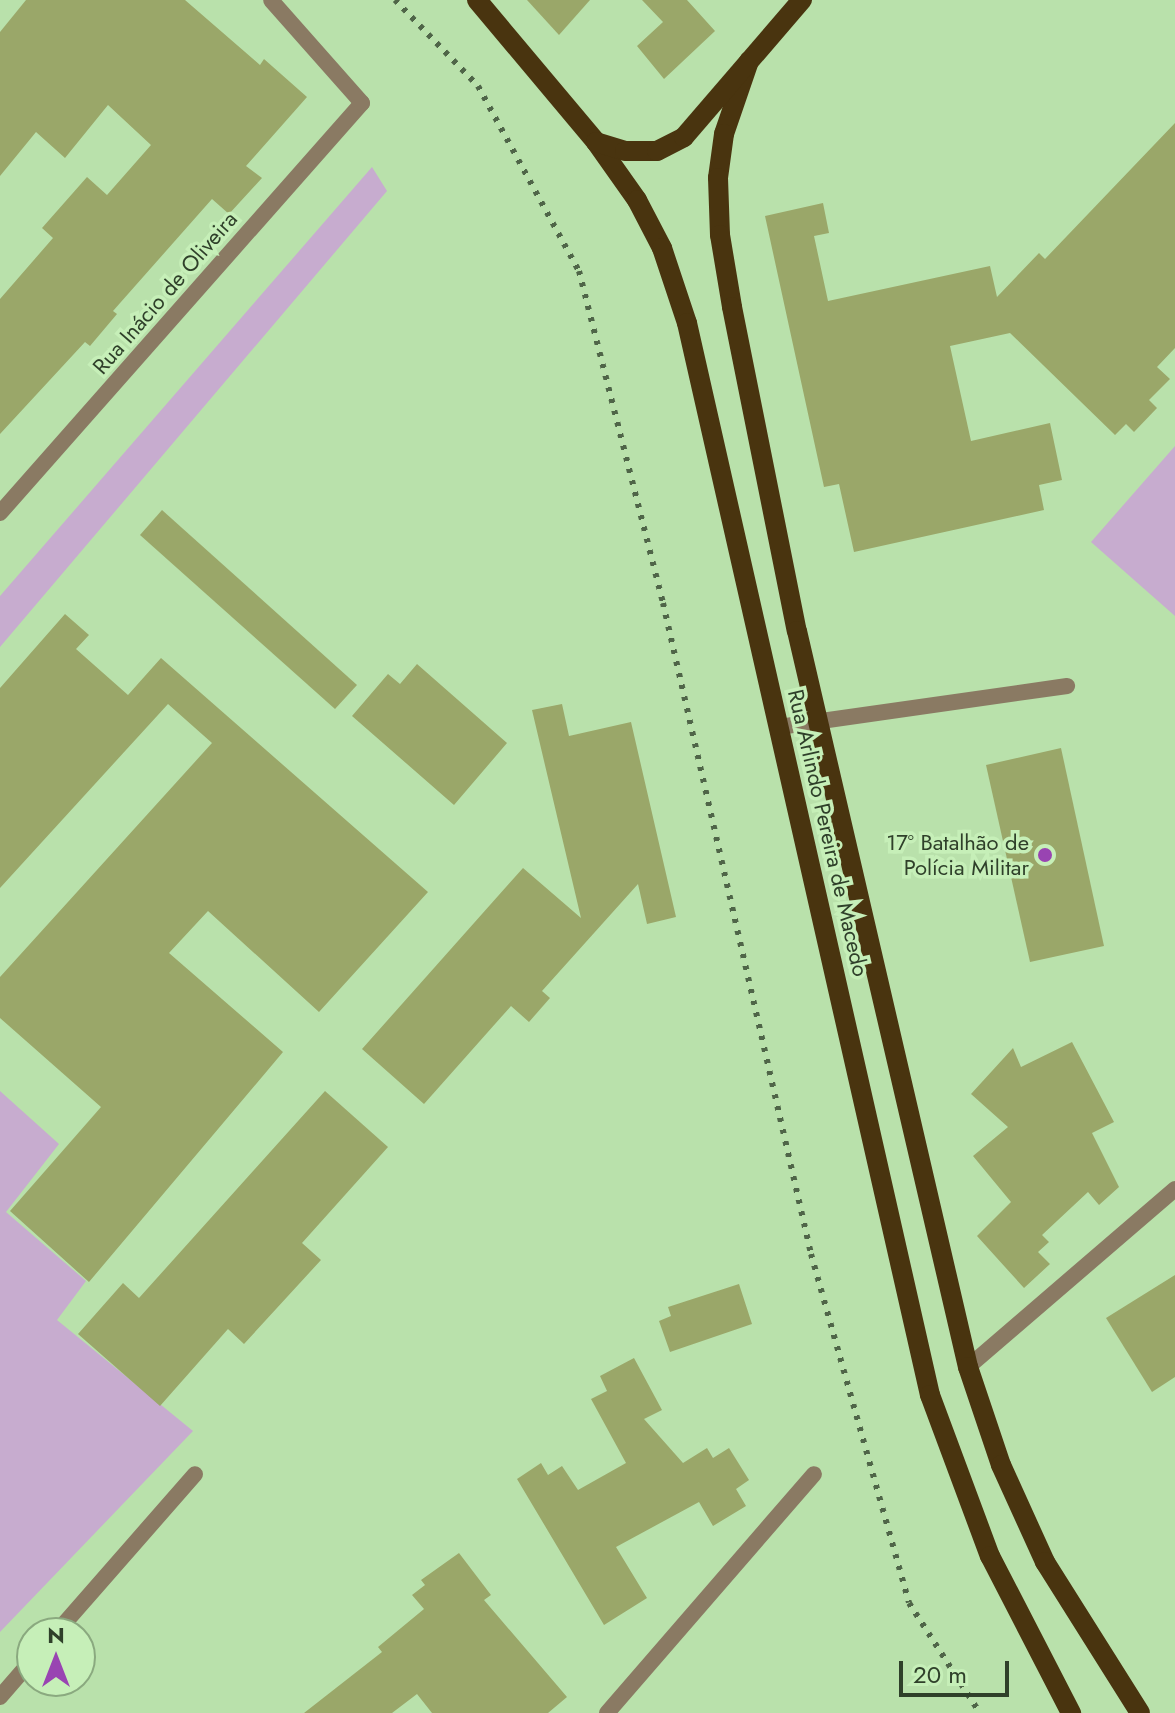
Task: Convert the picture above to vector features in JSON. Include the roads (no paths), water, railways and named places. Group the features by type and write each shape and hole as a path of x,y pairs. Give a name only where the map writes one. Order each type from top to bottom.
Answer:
{"main road":[{"name":"Rua Arlindo Pereira de Macedo","path":"477,0 596,142 637,200 662,248 687,323 938,1421 990,1556 1071,1713"},
{"path":"596,142 625,151 657,151 684,137 802,0"},
{"name":"Rua Arlindo Pereira de Macedo","path":"749,61 724,134 718,178 720,235 818,721 968,1367 1001,1465 1045,1562 1140,1713"}],"street":[{"name":"Rua Inácio de Oliveira","path":"0,513 362,103 271,0"},
{"path":"779,727 1067,686"},
{"path":"968,1367 1175,1189"},
{"path":"70,1617 195,1474"},
{"path":"607,1713 814,1474"},
{"path":"0,1697 16,1678"}],"railway":[{"path":"395,0 478,86 579,271 663,603 811,1254 909,1603 980,1713"}],"place":[{"name":"17º Batalhão de Polícia Militar","path":"1045,855"}]}
